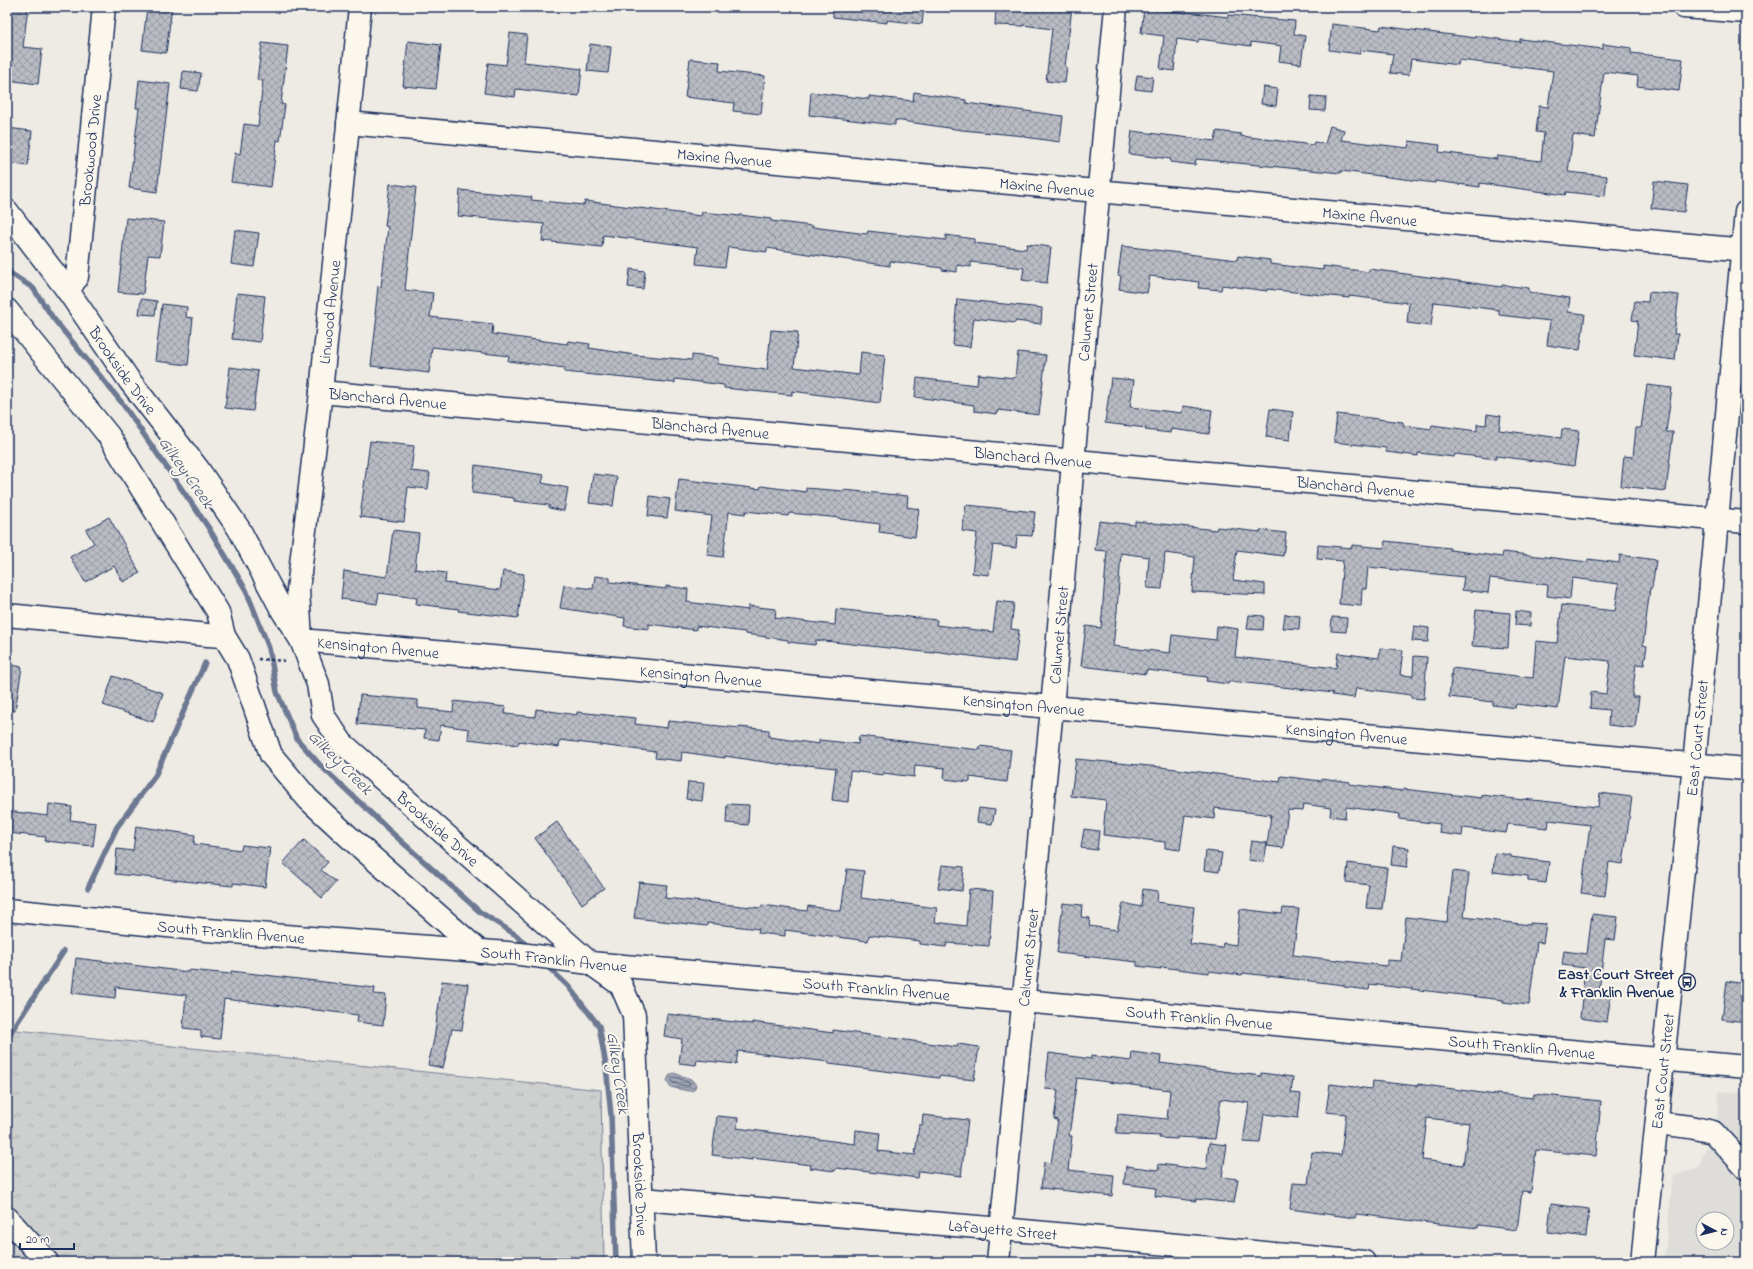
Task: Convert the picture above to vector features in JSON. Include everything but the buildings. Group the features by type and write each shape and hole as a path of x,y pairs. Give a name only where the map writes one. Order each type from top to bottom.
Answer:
{"street":[{"name":"Brookwood Drive","path":"68,291 77,277 104,7"},
{"name":"Linwood Avenue","path":"301,640 298,590 360,7"},
{"name":"Calumet Street","path":"998,1262 1052,708 1073,462 1116,7"},
{"path":"1684,7 1746,12"},
{"name":"Maxine Avenue","path":"348,123 1744,250"},
{"name":"Brookside Drive","path":"7,211 68,291 129,380 198,469 238,529 282,610 301,640 318,684 323,715 342,743 590,964 621,985 634,1015 644,1262"},
{"name":"East Court Street","path":"1642,1262 1694,764 1716,520 1744,250 1746,212"},
{"path":"7,310 109,436 218,612 224,636 238,659 271,755 308,799 350,838 480,952"},
{"name":"Blanchard Avenue","path":"320,392 1073,462 1746,522"},
{"path":"7,615 224,636"},
{"name":"Kensington Avenue","path":"301,640 1746,769"},
{"name":"South Franklin Avenue","path":"7,910 207,930 520,954 590,964 1023,1001 1664,1061 1746,1067"},
{"path":"1657,1123 1690,1127 1713,1132 1746,1168"},
{"name":"Lafayette Street","path":"642,1199 1002,1229 1211,1255 1364,1262"},
{"path":"7,1218 47,1262"}],"path":[{"path":"260,659 288,661"}],"shaded area":[{"path":"1719,1091 1746,1093 1746,1262 1664,1262 1673,1175 1698,1169 1717,1120"}],"green space":[{"path":"7,1029 601,1090 604,1262 7,1262"}],"water":[{"path":"674,1073 691,1079 696,1085 694,1090 688,1091 670,1087 667,1080 670,1075"}],"waterway":[{"name":"Gilkey Creek","path":"7,268 10,273 33,288 53,318 122,403 208,527 246,590 269,648 277,692 297,739 321,766 390,831 480,912 516,935 529,948"},
{"path":"88,888 117,827 155,776 205,663"},
{"path":"7,1038 64,951"},
{"name":"Gilkey Creek","path":"546,965 568,986 599,1026 606,1066 611,1115 616,1262"}],"place":[{"name":"East Court Street & Franklin Avenue","path":"1687,982"}]}
